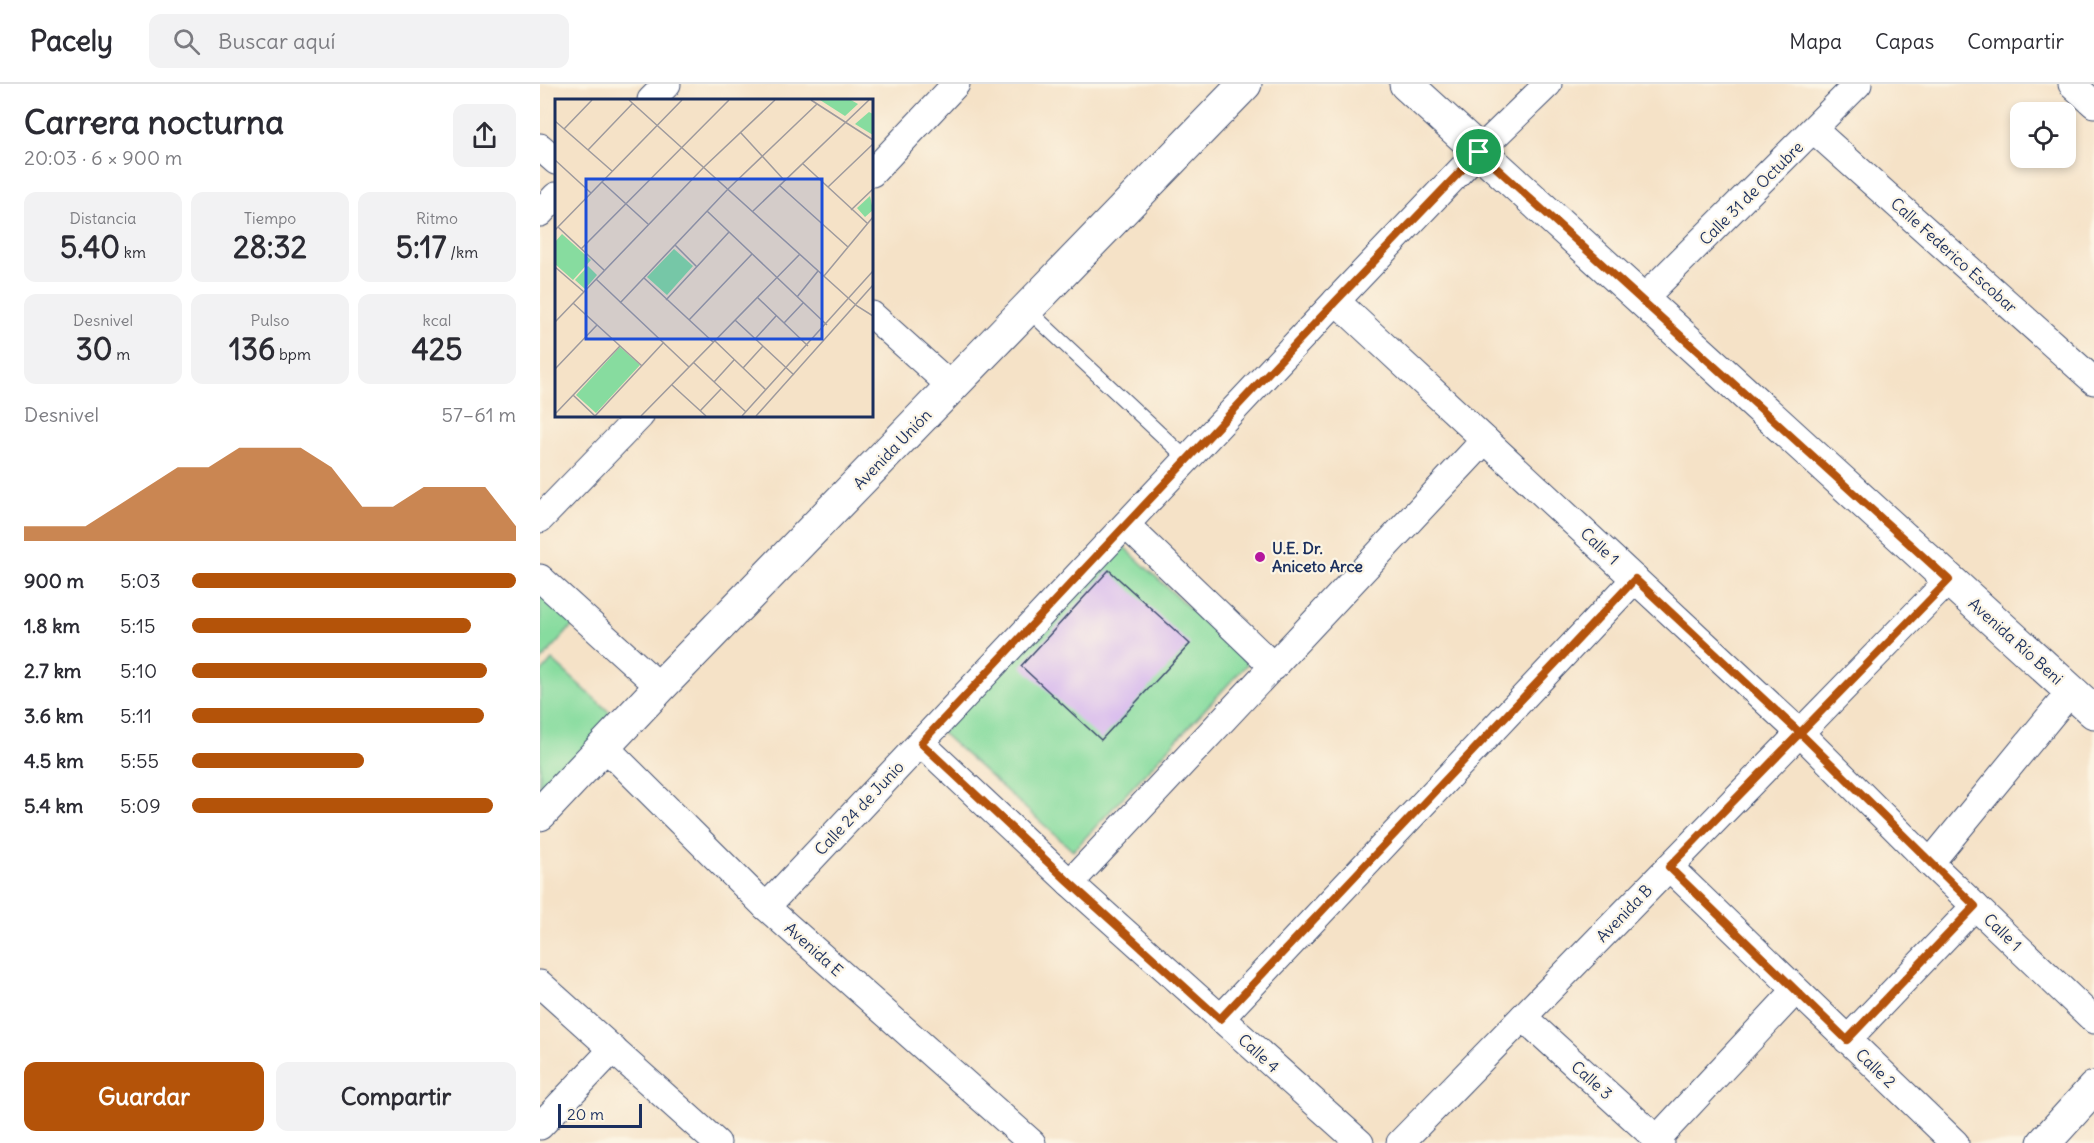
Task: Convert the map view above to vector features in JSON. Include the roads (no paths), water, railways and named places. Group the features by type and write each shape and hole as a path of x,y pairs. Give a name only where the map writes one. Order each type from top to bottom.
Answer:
{"street":[{"path":"652,99 667,84"},
{"path":"873,172 956,84"},
{"name":"Avenida Unión","path":"540,814 660,687 1245,84"},
{"name":"Avenida Río Beni","path":"1406,84 2082,701"},
{"name":"Calle 24 de Junio","path":"766,907 1336,301 1479,152 1548,84"},
{"path":"2072,84 2094,104"},
{"name":"Calle 31 de Octubre","path":"1642,300 1814,130 1850,87"},
{"name":"Calle Federico Escobar","path":"1814,130 2094,381"},
{"path":"540,147 555,160"},
{"path":"540,213 555,197"},
{"name":"Calle 1","path":"1336,301 1800,733 1930,863 2094,1020"},
{"path":"873,316 952,387"},
{"path":"540,519 639,417"},
{"path":"1070,883 1485,440"},
{"path":"1126,525 1274,667"},
{"path":"540,578 660,687"},
{"path":"1220,1019 1635,579"},
{"name":"Avenida B","path":"1400,1143 1949,580"},
{"path":"1930,863 2082,701"},
{"name":"Calle 4","path":"921,743 1070,883 1360,1143"},
{"name":"Avenida E","path":"604,746 766,907 1032,1143"},
{"name":"Calle 2","path":"1669,867 1955,1143"},
{"path":"1847,1040 1975,906"},
{"path":"540,984 717,1143"},
{"path":"1659,1141 1795,991"},
{"name":"Calle 3","path":"1523,1017 1659,1141"},
{"path":"540,1126 613,1049"},
{"path":"2044,1143 2094,1088"}],"lane":[{"path":"1027,309 1188,460"}],"place":[{"name":"U.E. Dr. Aniceto Arce","path":"1260,557"}]}
